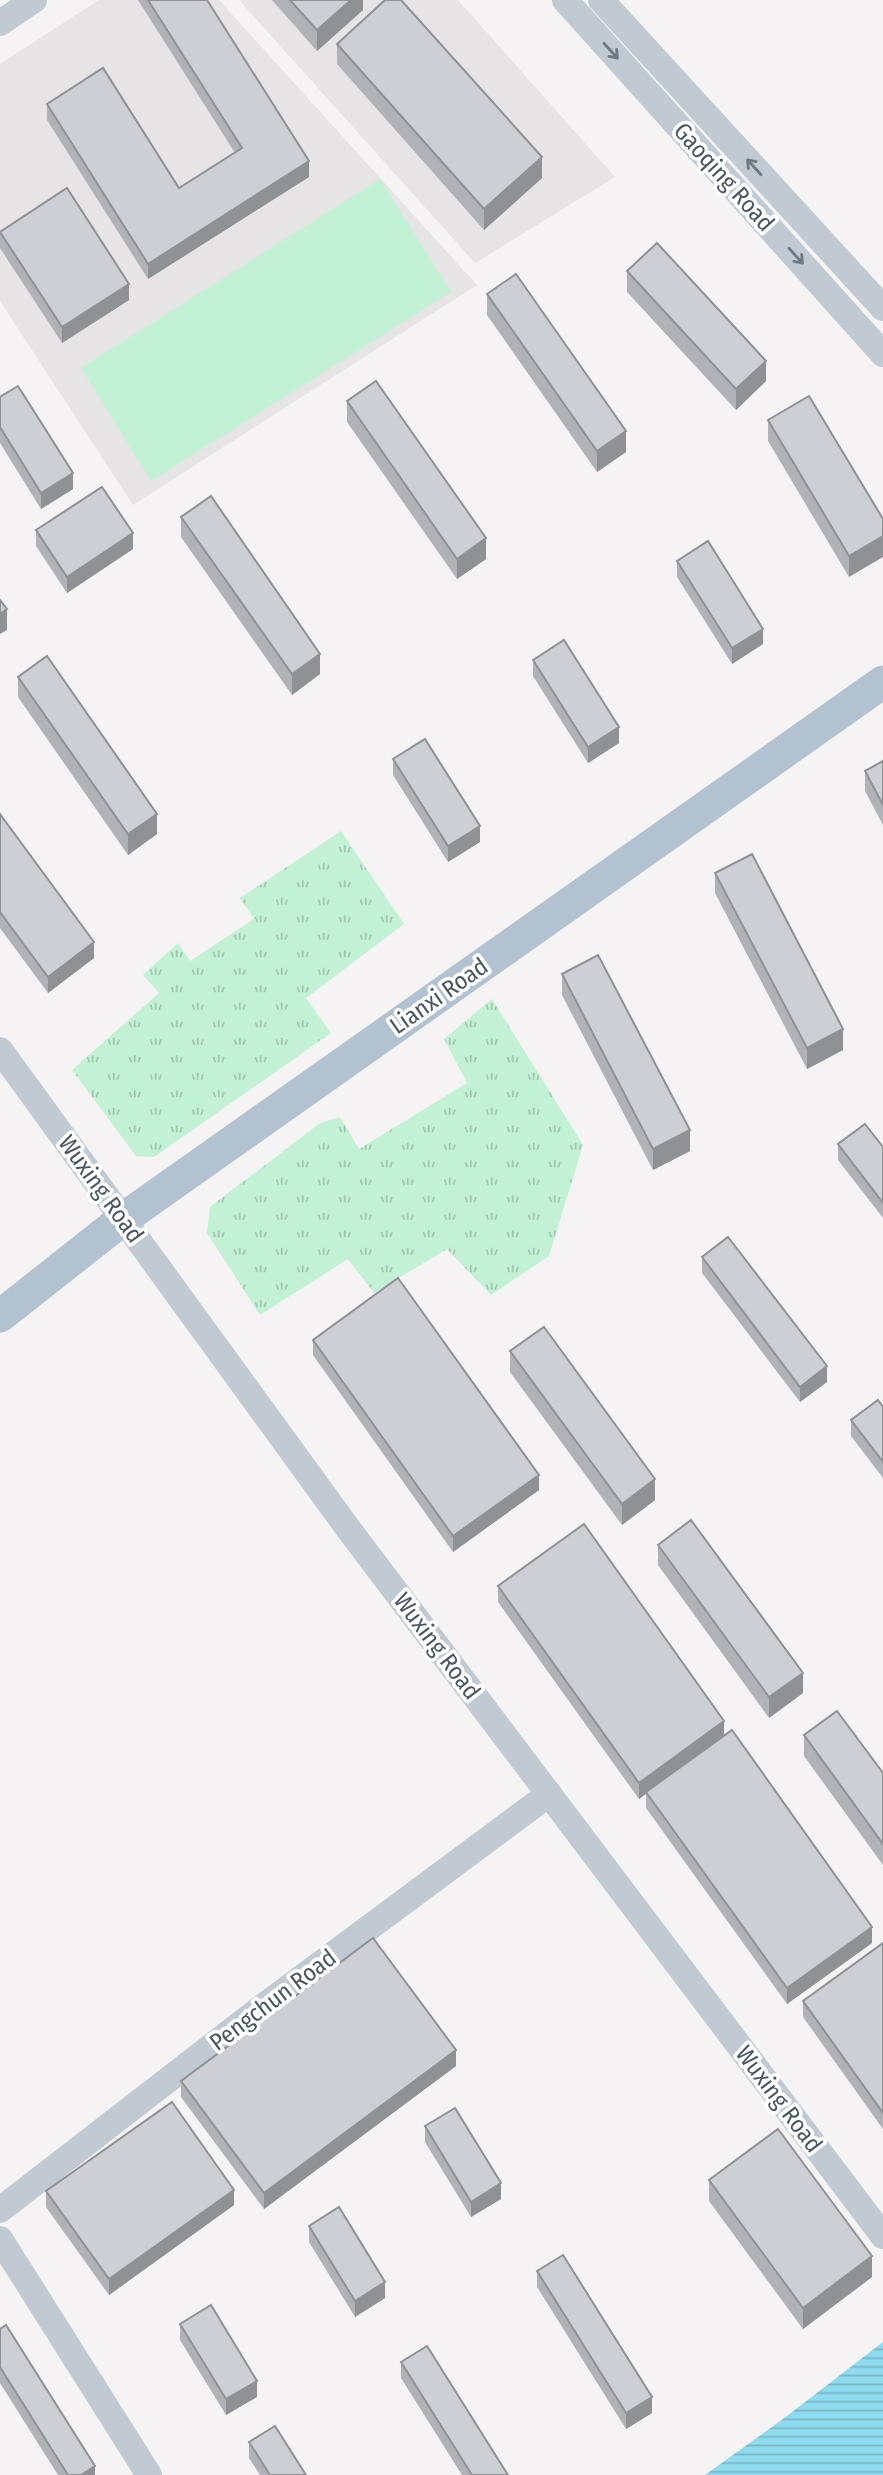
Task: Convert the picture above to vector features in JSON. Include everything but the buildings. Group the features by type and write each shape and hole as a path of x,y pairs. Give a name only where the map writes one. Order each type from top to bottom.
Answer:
{"main road":[{"name":"Lianxi Road","path":"0,1317 123,1219 883,682"}],"street":[{"path":"0,23 34,0"},
{"name":"Gaoqing Road","path":"565,0 883,354"},
{"name":"Gaoqing Road","path":"601,0 883,308"},
{"name":"Wuxing Road","path":"0,1050 347,1527 883,2236"},
{"name":"Pengchun Road","path":"0,2210 257,2011 549,1794"},
{"path":"0,2239 149,2475"}],"shaded area":[{"path":"99,0 219,0 477,285 133,505 0,301 0,64"},
{"path":"239,0 458,0 615,177 475,263"}],"green space":[{"path":"380,179 451,292 151,481 81,368"},
{"path":"341,831 404,924 306,998 331,1033 154,1157 136,1156 72,1070 159,993 143,975 178,943 190,961 254,919 240,898"},
{"path":"492,999 583,1145 549,1256 491,1295 447,1249 374,1293 348,1259 260,1315 207,1233 210,1207 320,1123 340,1117 359,1149 467,1083 444,1039"}],"water":[{"path":"883,2342 883,2475 705,2475 783,2419"}]}
